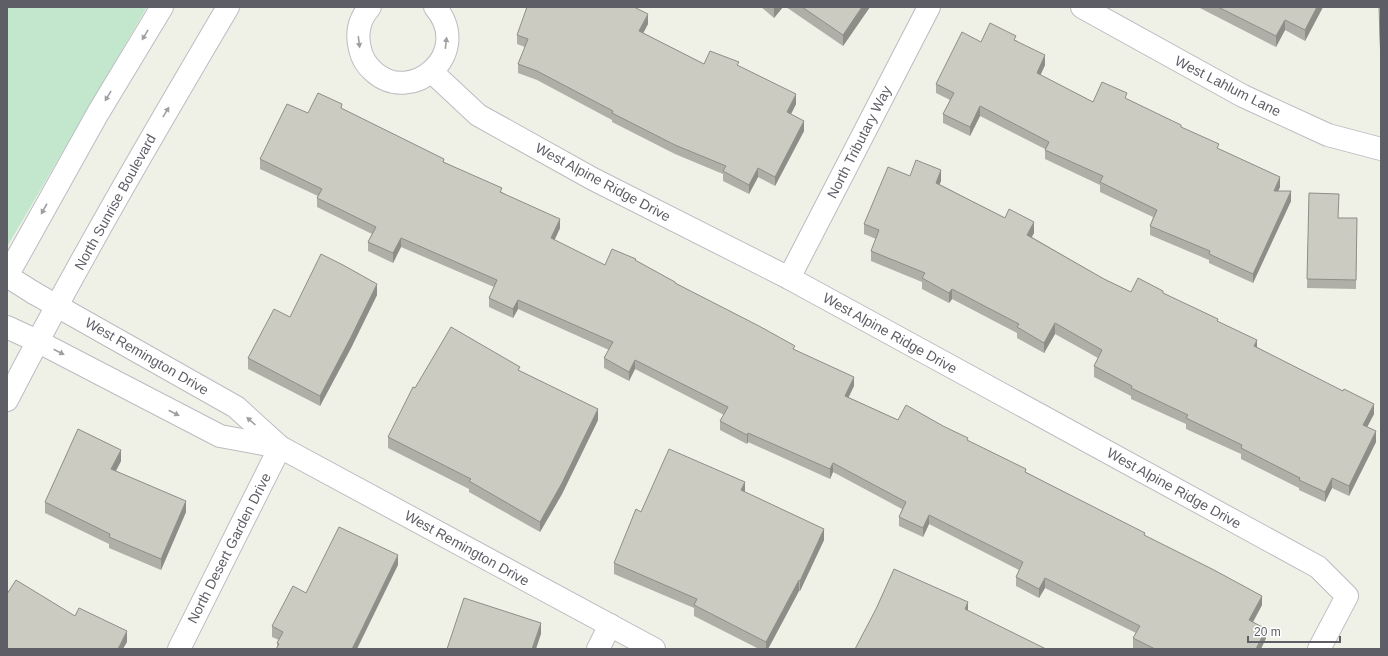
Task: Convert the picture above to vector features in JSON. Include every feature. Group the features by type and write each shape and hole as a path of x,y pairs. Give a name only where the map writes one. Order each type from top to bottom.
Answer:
{"street":[{"path":"7,276 98,113 162,7"},
{"name":"North Sunrise Boulevard","path":"7,400 37,341 153,134 228,7"},
{"path":"370,7 365,13 359,26 357,40 361,54 368,66 378,76 391,81 405,83 419,79 432,72 442,60 447,46 447,30 442,16 435,7"},
{"name":"North Tributary Way","path":"789,278 929,7"},
{"name":"West Lahlum Lane","path":"1082,7 1243,96 1328,135 1381,149"},
{"name":"West Alpine Ridge Drive","path":"432,72 478,115 593,179 789,278 1318,567 1347,596 1320,649"},
{"name":"West Remington Drive","path":"7,276 34,293 58,305 236,407 280,447 654,649"},
{"name":"West Remington Drive","path":"9,328 220,436 280,447"},
{"name":"North Desert Garden Drive","path":"179,649 280,447"},
{"path":"598,649 610,625"}],"green space":[{"path":"7,7 147,7 7,247"}],"building":[{"path":"527,7 634,7 648,14 639,31 704,64 710,51 739,62 737,65 796,94 787,112 804,121 775,177 758,168 749,185 723,171 726,166 675,145 612,113 613,111 537,71 518,64 528,39 517,35"},
{"path":"802,7 862,7 843,35"},
{"path":"1218,7 1317,7 1305,30 1285,20 1276,36"},
{"path":"1379,7 1381,7 1381,64"},
{"path":"990,23 1016,36 1014,40 1045,55 1037,73 1093,102 1102,82 1127,93 1125,98 1181,125 1181,127 1219,144 1217,148 1280,177 1274,191 1291,191 1253,274 1209,254 1210,251 1150,226 1157,210 1100,182 1103,176 1045,150 1049,142 980,106 970,127 943,114 954,93 936,84 962,32 981,42"},
{"path":"318,93 342,104 341,108 444,159 443,162 502,188 500,192 560,219 551,238 605,265 612,249 636,259 635,260 675,283 795,346 793,349 854,377 845,396 898,420 906,405 968,438 967,440 1026,469 1025,472 1145,533 1144,535 1262,596 1249,620 1266,629 1256,649 1155,649 1133,638 1140,626 1045,578 1039,589 1016,577 1023,562 929,515 923,528 899,517 906,502 833,463 830,469 748,433 747,435 720,421 728,407 635,360 629,372 604,358 613,342 518,300 513,309 489,298 497,280 401,238 393,253 368,242 376,227 317,198 322,189 260,159 287,104 308,113"},
{"path":"916,160 941,170 936,183 1005,218 1009,209 1034,222 1027,235 1104,279 1131,292 1138,278 1163,291 1163,293 1218,319 1217,321 1257,340 1254,346 1343,391 1344,389 1374,404 1363,425 1376,431 1349,486 1332,478 1325,492 1299,480 1300,478 1241,448 1242,445 1186,418 1188,415 1131,388 1132,386 1094,366 1102,350 1055,323 1044,343 1017,327 1019,324 952,289 949,293 922,278 925,273 871,251 879,230 864,224 888,167 910,176"},
{"path":"1309,193 1339,194 1338,218 1357,218 1356,280 1307,279"},
{"path":"321,254 377,284 320,396 248,358 274,309 290,317"},
{"path":"451,327 520,367 518,370 598,409 562,483 540,522 469,481 471,479 388,437 413,387 415,388"},
{"path":"78,429 121,450 111,469 186,501 161,559 109,537 110,534 45,502"},
{"path":"669,449 745,482 741,490 824,529 800,581 799,580 766,642 694,605 697,599 614,563 636,509 641,512"},
{"path":"339,527 398,555 352,649 276,649 279,644 277,643 283,632 272,626 293,586 306,593"},
{"path":"894,569 968,602 965,609 1046,649 855,649 876,609"},
{"path":"16,580 75,616 79,608 127,631 118,649 7,649 7,594"},
{"path":"464,598 541,623 532,649 447,649"}]}
